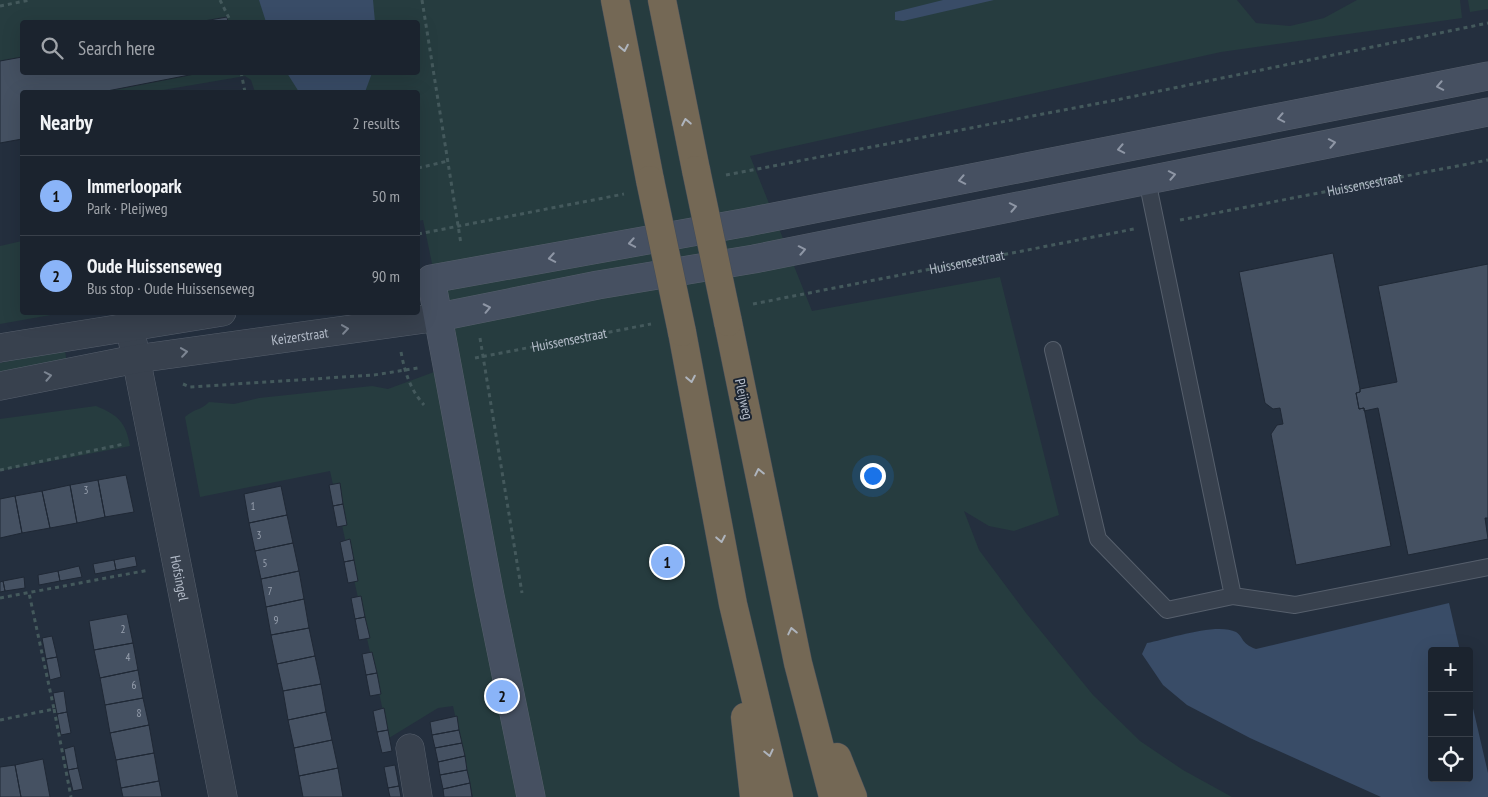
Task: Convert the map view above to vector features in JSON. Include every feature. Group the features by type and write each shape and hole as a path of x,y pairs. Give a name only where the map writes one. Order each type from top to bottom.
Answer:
{"highway":[{"path":"615,0 682,332 733,604 779,797"},
{"name":"Pleijweg","path":"662,0 798,663 832,797"},
{"path":"733,604 754,797"},
{"path":"798,663 853,797"}],"street":[{"path":"532,797 446,362 439,317 424,280 600,249 1488,76"},
{"path":"1147,180 1488,112"},
{"name":"Keizerstraat","path":"0,386 136,359 439,317 598,284 754,259 1147,180"},
{"path":"0,348 128,320 187,315"},
{"name":"Hofsingel","path":"128,320 223,797"},
{"path":"410,748 418,797"}],"lane":[{"path":"1147,180 1233,596"},
{"path":"1053,350 1098,539 1168,610 1233,596 1295,606 1488,567"}],"path":[{"path":"0,6 30,0"},
{"path":"220,0 230,20"},
{"path":"422,0 458,224"},
{"path":"724,175 1116,100 1488,23"},
{"path":"242,75 245,90"},
{"name":"Huissensestraat","path":"749,304 1488,160"},
{"path":"420,168 448,161"},
{"path":"420,234 458,224 625,194"},
{"path":"474,310 484,356 523,598"},
{"name":"Huissensestraat","path":"182,383 190,387 364,376 484,356 652,324"},
{"path":"0,470 151,438"},
{"path":"0,598 176,565"},
{"path":"29,593 71,797"},
{"path":"0,720 54,709"}],"green space":[{"path":"0,0 1237,0 1256,23 1290,26 1324,18 1357,0 1460,0 1462,18 1221,52 750,156 812,311 1000,277 1059,515 1014,531 989,526 964,511 979,550 1026,613 1093,695 1140,741 1183,770 1232,797 473,797 453,706 438,708 389,738 330,471 200,497 185,417 209,402 234,404 259,398 372,386 388,389 453,365 423,220 420,221 420,90 254,90 251,80 245,76 163,90 20,90 20,121 0,126"},
{"path":"1468,0 1488,0 1488,9 1470,12"},
{"path":"20,241 20,315 51,315 0,324 0,246"},
{"path":"65,350 67,365 0,377 0,363"},
{"path":"96,406 120,420 126,431 130,446 0,471 0,419"}],"water":[{"path":"259,0 373,0 375,20 265,20"},
{"path":"943,0 994,0 903,21 895,20 895,12"},
{"path":"288,75 371,75 366,90 298,90"},
{"path":"1449,603 1459,647 1428,647 1428,782 1473,782 1473,708 1488,773 1488,797 1381,797 1250,738 1187,705 1163,685 1142,654 1147,643 1192,632 1217,629 1228,629 1236,632 1247,645 1256,649"}],"building":[{"path":"227,17 228,20 210,20"},
{"path":"20,57 20,75 190,75 112,90 20,90 20,139 0,143 0,61"},
{"path":"1333,253 1360,389 1360,392 1356,393 1359,409 1364,408 1391,546 1296,565 1271,434 1277,425 1283,424 1280,408 1273,409 1265,403 1239,272"},
{"path":"1488,264 1488,518 1485,518 1488,539 1408,555 1378,408 1364,411 1364,408 1359,409 1356,393 1360,392 1360,389 1397,382 1378,286"},
{"path":"126,475 134,512 105,517 98,480"},
{"path":"98,480 105,517 77,523 70,485"},
{"path":"340,483 343,504 333,506 329,485"},
{"path":"70,485 77,523 50,528 42,491"},
{"path":"281,486 287,515 249,523 244,494"},
{"path":"42,491 50,528 22,533 15,496"},
{"path":"15,496 22,533 0,538 0,499"},
{"path":"343,504 347,525 337,527 333,506"},
{"path":"287,515 293,543 255,551 249,523"},
{"path":"350,539 354,560 344,562 340,542"},
{"path":"293,543 299,571 261,579 255,551"},
{"path":"135,556 137,566 116,570 114,560"},
{"path":"114,560 116,570 95,574 93,564"},
{"path":"354,560 358,581 348,583 344,562"},
{"path":"79,566 82,577 60,581 58,571"},
{"path":"58,571 60,581 39,585 38,575"},
{"path":"299,571 304,599 266,607 261,579"},
{"path":"24,577 25,588 5,591 3,581"},
{"path":"3,581 5,591 0,592 0,582"},
{"path":"361,596 365,617 355,619 351,598"},
{"path":"304,599 309,628 271,635 266,607"},
{"path":"127,614 133,643 94,650 89,621"},
{"path":"365,617 370,638 359,640 355,619"},
{"path":"309,628 315,656 277,664 271,635"},
{"path":"52,636 57,657 46,659 42,638"},
{"path":"133,643 138,670 100,678 94,650"},
{"path":"372,652 377,673 366,675 362,654"},
{"path":"315,656 321,684 283,691 277,664"},
{"path":"57,657 61,677 50,680 46,659"},
{"path":"138,670 143,698 105,705 100,678"},
{"path":"377,673 381,694 370,696 366,675"},
{"path":"321,684 326,712 288,720 283,691"},
{"path":"64,691 67,712 57,714 53,693"},
{"path":"143,698 149,725 110,733 105,705"},
{"path":"384,708 388,730 377,732 373,711"},
{"path":"67,712 71,733 61,735 57,714"},
{"path":"326,712 332,740 294,748 288,720"},
{"path":"457,716 459,730 432,735 430,722"},
{"path":"149,725 154,753 116,760 110,733"},
{"path":"388,730 392,751 382,753 377,732"},
{"path":"459,730 462,743 435,748 432,735"},
{"path":"332,740 338,768 299,776 294,748"},
{"path":"462,743 465,756 438,762 435,748"},
{"path":"74,746 78,768 68,770 64,749"},
{"path":"154,753 159,781 121,788 116,760"},
{"path":"465,756 467,770 440,775 438,762"},
{"path":"43,759 50,797 21,797 15,765"},
{"path":"15,765 21,797 0,797 0,767"},
{"path":"395,765 399,786 388,788 384,767"},
{"path":"78,768 83,789 73,791 68,770"},
{"path":"338,768 343,797 303,797 299,776"},
{"path":"467,770 470,783 443,789 440,775"},
{"path":"159,781 162,797 123,797 121,788"},
{"path":"470,783 472,797 444,797 443,789"},
{"path":"399,786 401,797 390,797 388,788"}],"place":[{"name":"Immerloopark","path":"667,562"},
{"name":"Oude Huissenseweg","path":"502,696"}]}
